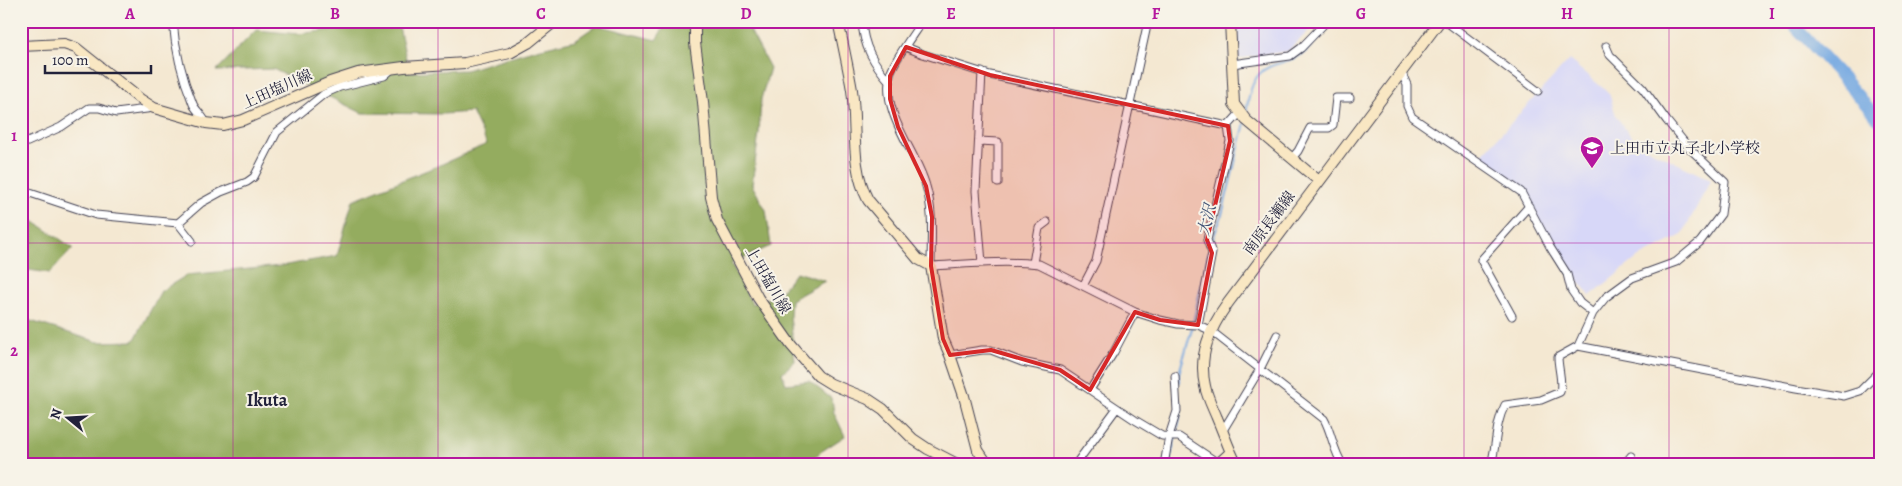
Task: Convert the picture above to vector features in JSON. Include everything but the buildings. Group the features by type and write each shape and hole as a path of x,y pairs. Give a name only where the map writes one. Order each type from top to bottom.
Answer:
{"main road":[{"name":"上田塩川線","path":"21,46 58,44 76,48 154,108 206,123 231,124 330,82 358,73 465,63 510,53 528,43 555,21"},
{"name":"上田塩川線","path":"695,21 695,43 703,102 711,197 717,220 758,298 801,358 818,376 831,384 868,399 883,409 913,439 957,464"},
{"path":"838,21 852,91 854,156 864,194 918,260 931,266 943,339 950,355 978,450 988,465"},
{"path":"1230,21 1234,104 1251,125 1319,181"},
{"name":"南原長瀬線","path":"1237,465 1230,453 1205,388 1202,370 1203,353 1210,330 1228,303 1440,21"},
{"path":"1217,464 1230,453"}],"street":[{"path":"173,21 178,58 194,106 206,123"},
{"path":"862,21 868,52 876,66 890,82"},
{"path":"922,21 893,67 890,82 890,99 898,127 916,158 926,186 932,216 931,266 982,263 1039,264 1135,312 1178,324 1198,325 1210,330 1324,419 1330,429 1336,453 1343,465"},
{"path":"1083,286 1096,261 1148,21"},
{"path":"1232,64 1290,56 1301,48 1327,21"},
{"path":"1445,21 1538,90"},
{"path":"1491,465 1499,416 1505,405 1541,400 1560,392 1562,382 1558,372 1558,357 1578,346 1593,313 1606,297 1632,278 1676,262 1700,242 1721,214 1724,182 1689,148 1667,122 1643,88 1610,55 1606,46"},
{"path":"906,47 982,72 1228,126"},
{"path":"178,223 201,203 254,177 277,132 324,94 340,87 384,76 392,69"},
{"path":"1401,71 1407,86 1406,106 1412,117 1521,192 1550,247 1568,274 1571,290 1580,303 1593,313"},
{"path":"982,72 976,191 982,263"},
{"path":"1292,158 1298,151 1310,128 1329,128 1333,125 1336,98 1350,98"},
{"path":"21,145 61,127 89,108 99,108 116,113 154,108"},
{"path":"1228,126 1240,113"},
{"path":"1198,325 1212,253 1207,240 1230,141 1228,126"},
{"path":"979,141 998,142 998,183"},
{"path":"21,190 96,215 178,223 192,241"},
{"path":"1512,316 1481,260 1529,206"},
{"path":"1033,264 1039,228 1046,222"},
{"path":"1090,390 1114,352 1135,312"},
{"path":"1222,432 1277,335"},
{"path":"1578,346 1844,396 1860,391 1881,370"},
{"path":"950,355 991,350 1022,362 1060,370 1148,428 1162,436 1178,437 1217,464"},
{"path":"1164,465 1169,436 1177,411 1175,376"},
{"path":"1076,465 1117,408"},
{"path":"1624,465 1631,456"}],"highlighted area":[{"path":"906,47 990,75 1228,126 1230,141 1207,240 1212,253 1198,325 1160,320 1135,312 1090,390 1060,370 991,350 950,355 943,339 931,266 932,217 926,186 898,127 890,99 890,76"}],"shaded area":[{"path":"1235,21 1319,21 1288,51 1236,59"},
{"name":"上田市立丸子北小学校","path":"1569,60 1609,93 1616,116 1636,143 1711,180 1682,235 1636,259 1590,296 1553,246 1523,189 1479,158"}],"green space":[{"path":"668,21 745,21 770,68 761,99 759,133 752,185 766,210 771,246 731,263 752,304 778,295 796,272 825,281 791,300 790,316 795,361 782,373 786,384 809,381 832,399 834,413 845,436 822,451 807,465 21,465 21,318 98,342 134,341 161,291 187,275 281,266 337,256 353,200 487,144 472,112 443,114 362,113 273,69 216,71 256,30 298,34 398,22 409,72 466,70 533,50 575,40 597,25 656,40"},
{"path":"21,218 29,218 73,248 50,273 21,269"}],"waterway":[{"name":"大沢","path":"1246,113 1252,87 1258,75 1269,67 1301,55 1333,21"},
{"path":"1790,21 1881,122"},
{"name":"大沢","path":"1211,243 1221,218 1245,123"},
{"name":"大沢","path":"1179,382 1179,373 1191,332 1209,250"},
{"name":"大沢","path":"1170,465 1180,417 1180,401"}],"place":[{"name":"上田市立丸子北小学校","path":"1592,169"}],"district":[{"name":"Ikuta","path":"267,400"}]}
